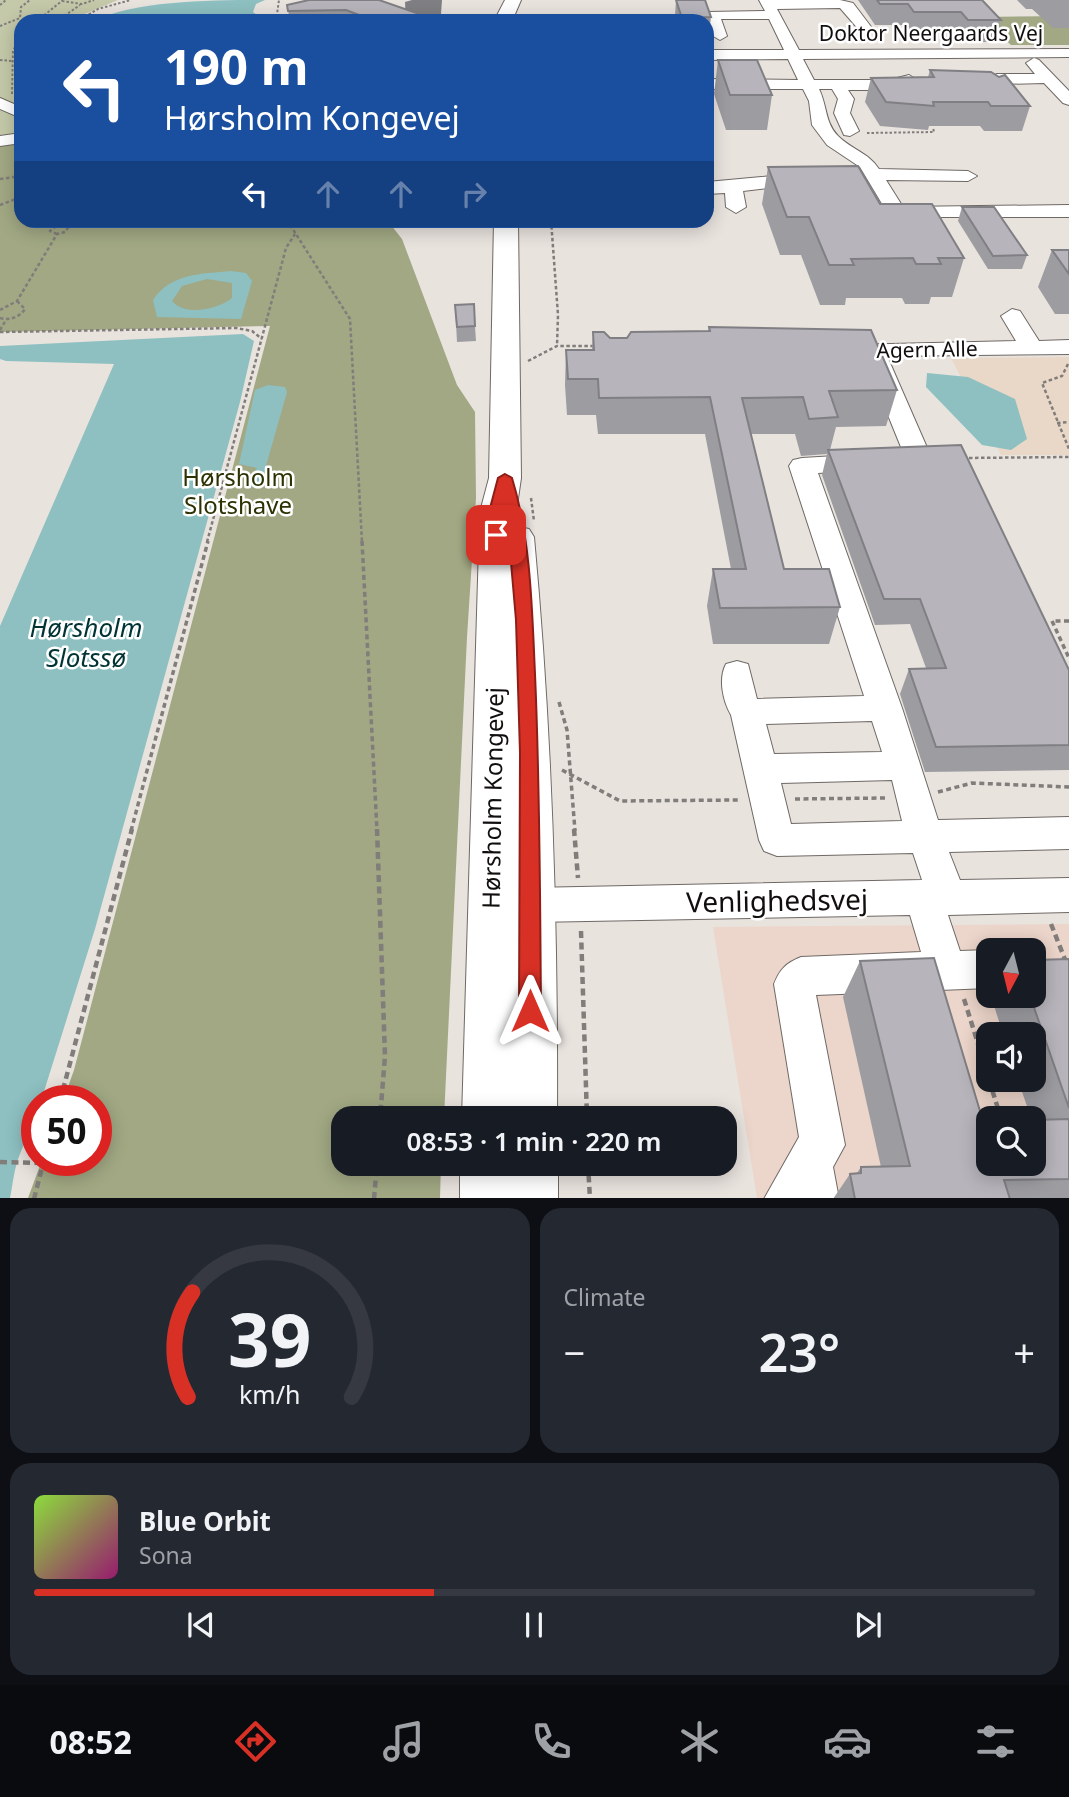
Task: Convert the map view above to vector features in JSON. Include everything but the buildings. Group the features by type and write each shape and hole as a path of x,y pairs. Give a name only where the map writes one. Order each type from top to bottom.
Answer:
{"main road":[{"name":"Hørsholm Kongevej","path":"489,1106 497,512 505,478 506,228"},
{"name":"Hørsholm Kongevej","path":"505,478 515,512 524,620 530,905 530,1106"},
{"path":"495,625 506,659 507,871 511,885 530,905"},
{"path":"488,1176 488,1198"},
{"path":"530,1176 530,1198"}],"street":[{"path":"714,15 809,2 848,6 865,28"},
{"name":"Doktor Neergaards Vej","path":"769,6 794,55"},
{"path":"714,18 720,36"},
{"path":"1024,53 1069,100"},
{"name":"Doktor Neergaards Vej","path":"714,55 1069,53"},
{"path":"794,55 810,84 825,134 867,164 897,213 1069,211"},
{"path":"984,86 997,79 1048,78"},
{"path":"714,80 838,84 875,91 922,80"},
{"path":"838,84 846,99 842,113 850,131"},
{"path":"850,183 876,178 968,176"},
{"path":"715,185 825,180"},
{"path":"715,185 736,208"},
{"path":"1012,316 1032,348"},
{"name":"Agern Alle","path":"832,350 1069,347"},
{"path":"788,1198 813,1179 823,1145 794,984 801,976 963,970 935,897 927,838 886,708 802,466 919,459 873,349"},
{"path":"737,673 742,705 747,712 777,840 1069,833"},
{"path":"747,712 886,708"},
{"path":"760,769 904,766"},
{"name":"Venlighedsvej","path":"490,924 530,905 1054,895"}],"path":[{"path":"0,5 6,0"},
{"path":"20,14 21,7 30,0"},
{"path":"67,14 94,0"},
{"path":"89,14 131,0"},
{"path":"46,14 63,1 82,4"},
{"path":"9,107 14,89 14,48"},
{"path":"0,60 13,61"},
{"path":"850,131 934,132 933,128"},
{"path":"52,228 50,231 57,234 65,232 68,228"},
{"path":"292,228 341,299 349,319 384,962 385,1056 381,1106"},
{"path":"552,228 558,315 557,346 603,346"},
{"path":"0,310 17,301 57,234"},
{"path":"64,1085 286,248 295,234"},
{"path":"0,318 6,320 21,315 24,309 17,301"},
{"path":"6,320 0,331 236,328 251,331 262,339"},
{"path":"1069,362 1062,376 1042,383 1056,423 1069,449"},
{"path":"1056,423 1069,422"},
{"path":"919,459 1069,457"},
{"path":"1069,621 1052,621 1069,658"},
{"path":"1050,785 1069,787"},
{"path":"1054,895 1068,967"},
{"path":"963,970 976,1024"},
{"path":"0,1162 21,1163"},
{"path":"34,1198 40,1176"},
{"path":"374,1198 376,1176"},
{"path":"589,1176 590,1198"}],"shaded area":[{"path":"1069,357 1069,455 1001,455 951,358"},
{"path":"1069,924 1069,1198 757,1198 713,927"}],"green space":[{"path":"0,0 118,0 85,14 14,14 14,135 0,138"},
{"path":"1069,16 1069,45 1011,45 981,17"},
{"name":"Hørsholm Slotshave","path":"14,141 14,228 393,228 402,239 457,385 475,412 476,498 445,1106 331,1106 331,1176 441,1176 440,1198 28,1198 36,1176 112,1176 112,1085 69,1085 270,326 0,332 0,143"}],"water":[{"path":"265,0 256,4 253,12 256,14 111,14 153,5"},
{"path":"231,271 246,273 252,281 241,319 157,317 153,300 169,284 198,274","holes":["207,279 232,283 232,298 211,308 185,309 172,301 182,286"]},
{"name":"Hørsholm Slotssø","path":"243,334 254,341 240,402 95,929 46,1085 21,1085 21,1152 10,1198 0,1198 0,626 114,364 6,361 0,359 0,346"},
{"path":"927,373 968,377 1015,399 1027,439 1011,450 982,445 926,387"},
{"path":"268,385 285,387 287,392 264,473 257,486 249,488 245,484 257,468 239,464 255,390"}],"route":[{"path":"496,535 497,512 505,478 515,512 524,620 529,753 530,1011"}]}
